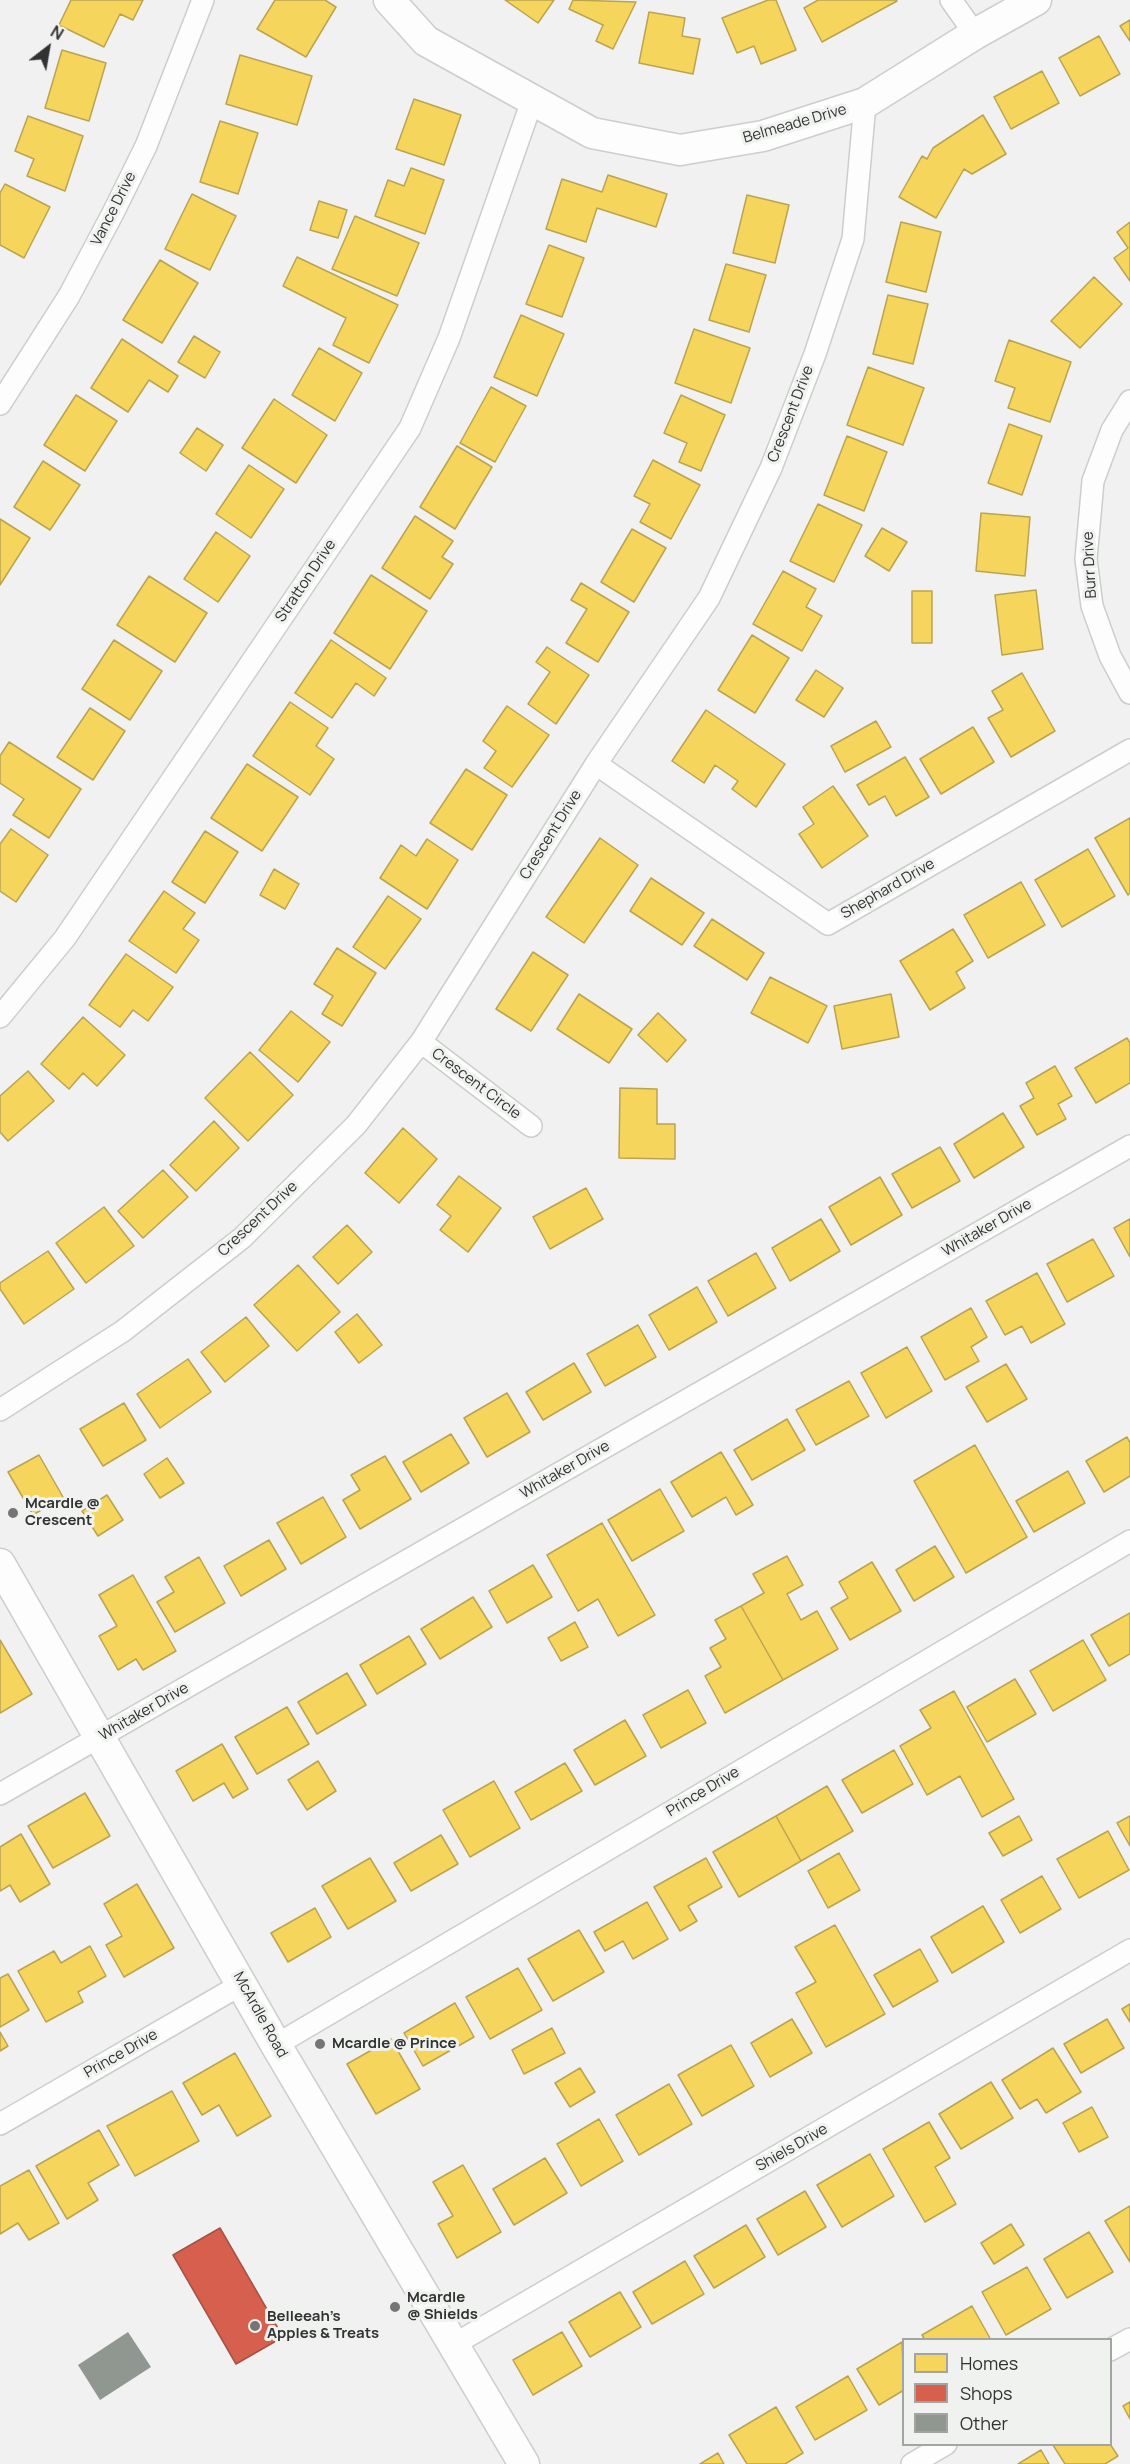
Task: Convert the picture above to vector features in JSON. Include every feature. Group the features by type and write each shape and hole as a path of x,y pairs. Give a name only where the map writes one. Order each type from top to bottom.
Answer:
{"main road":[{"name":"Belmeade Drive","path":"389,0 426,40 592,133 680,150 763,136 865,104 975,34 1036,0"},
{"name":"McArdle Road","path":"0,1564 276,2045 524,2464"}],"street":[{"name":"Vance Drive","path":"0,404 69,296 113,213 146,146 203,0"},
{"path":"951,0 975,34"},
{"name":"Stratton Drive","path":"0,1017 65,938 410,428 449,338 532,101"},
{"name":"Crescent Drive","path":"0,1410 123,1331 242,1238 356,1125 421,1042 596,764 710,598 771,468 814,354 853,239 865,104"},
{"name":"Burr Drive","path":"1130,401 1112,430 1093,482 1086,559 1092,606 1110,656 1130,693"},
{"name":"Shephard Drive","path":"596,764 828,924 1130,750"},
{"name":"Crescent Circle","path":"421,1042 531,1126"},
{"name":"Whitaker Drive","path":"0,1794 1130,1146"},
{"name":"Prince Drive","path":"276,2045 1130,1541"},
{"name":"Shiels Drive","path":"453,2345 1130,1950"},
{"name":"Prince Drive","path":"0,2124 242,1984"},
{"path":"1112,2349 1130,2339"},
{"path":"912,2464 944,2446"}],"building: Homes":[{"path":"71,0 143,0 133,20 120,14 104,47 59,25"},
{"path":"275,0 325,0 336,7 306,57 257,29"},
{"path":"505,0 554,0 538,23"},
{"path":"573,0 636,2 613,49 596,41 603,25 569,9"},
{"path":"768,0 776,0 796,50 761,64 754,46 737,53 722,18"},
{"path":"818,0 897,1 822,42 804,8"},
{"path":"649,12 685,18 682,36 700,39 693,74 639,63"},
{"path":"1130,20 1130,41 1120,26"},
{"path":"1099,36 1120,74 1080,96 1059,58"},
{"path":"62,50 106,63 89,121 45,108"},
{"path":"240,55 312,76 297,125 226,104"},
{"path":"1042,71 1059,103 1011,129 994,97"},
{"path":"414,99 461,115 444,165 396,149"},
{"path":"983,115 1006,154 972,174 964,169 936,218 899,197 922,156 927,159 933,148"},
{"path":"28,116 83,136 65,191 27,176 34,159 15,151"},
{"path":"220,121 258,133 238,194 200,182"},
{"path":"411,168 444,180 425,234 375,216 388,180 404,186"},
{"path":"608,175 667,194 656,227 597,208 586,242 546,229 562,179 602,192"},
{"path":"5,184 50,207 24,258 0,245 0,193"},
{"path":"192,194 236,216 210,270 165,249"},
{"path":"747,195 789,205 775,263 733,253"},
{"path":"319,201 347,210 338,238 310,230"},
{"path":"355,216 419,243 397,296 332,269"},
{"path":"901,222 941,232 926,292 886,282"},
{"path":"1130,222 1130,281 1114,258 1128,248 1117,232"},
{"path":"549,245 584,258 562,317 526,304"},
{"path":"297,257 398,305 369,363 333,345 346,318 283,286"},
{"path":"160,260 198,283 162,343 123,320"},
{"path":"726,264 766,275 749,332 709,320"},
{"path":"1094,277 1122,304 1080,348 1051,321"},
{"path":"888,295 928,304 913,364 873,354"},
{"path":"521,315 564,334 537,396 494,377"},
{"path":"694,329 750,348 731,403 675,383"},
{"path":"194,336 220,352 205,378 178,362"},
{"path":"122,339 178,376 168,392 149,380 128,412 91,388"},
{"path":"1009,340 1071,362 1050,422 1008,408 1015,388 995,381"},
{"path":"319,348 362,373 335,421 292,395"},
{"path":"868,367 924,388 903,445 847,425"},
{"path":"491,387 526,406 495,462 460,443"},
{"path":"76,395 117,421 85,471 44,445"},
{"path":"681,395 725,415 701,471 679,462 687,443 664,433"},
{"path":"274,399 327,435 296,483 242,448"},
{"path":"1009,424 1042,436 1022,495 988,483"},
{"path":"197,428 223,445 206,471 180,453"},
{"path":"847,436 887,452 864,511 824,495"},
{"path":"457,446 492,467 455,529 420,507"},
{"path":"653,460 700,485 671,539 640,522 650,504 634,496"},
{"path":"43,461 80,485 50,530 14,507"},
{"path":"249,465 284,489 251,538 216,514"},
{"path":"818,504 862,525 834,582 790,561"},
{"path":"981,513 1030,517 1025,576 976,571"},
{"path":"415,516 453,541 442,557 453,564 430,599 382,568"},
{"path":"0,519 30,538 0,585"},
{"path":"882,528 907,542 889,571 865,556"},
{"path":"632,529 666,548 634,602 601,582"},
{"path":"216,532 250,556 218,602 184,579"},
{"path":"783,571 816,589 806,607 822,616 802,651 753,624"},
{"path":"371,575 427,611 390,669 334,633"},
{"path":"149,576 207,613 175,662 117,625"},
{"path":"581,583 629,612 598,662 566,643 587,609 571,600"},
{"path":"1036,590 1043,649 1002,655 995,595"},
{"path":"912,591 932,591 932,643 912,643"},
{"path":"752,635 789,658 755,713 718,690"},
{"path":"114,640 162,671 130,720 82,689"},
{"path":"331,640 386,678 374,696 356,683 332,718 295,693"},
{"path":"547,647 589,675 556,724 528,704 550,672 536,662"},
{"path":"816,670 843,688 824,717 796,700"},
{"path":"1022,673 1055,731 1011,757 988,718 1003,710 992,691"},
{"path":"290,702 328,728 316,746 334,759 310,795 253,756"},
{"path":"507,706 549,735 512,787 484,768 496,751 483,741"},
{"path":"90,708 125,731 93,780 57,757"},
{"path":"706,710 785,764 756,807 732,789 738,781 715,765 704,783 672,761"},
{"path":"876,721 891,747 845,772 831,746"},
{"path":"973,727 994,762 941,794 920,759"},
{"path":"9,742 81,789 49,838 13,815 24,799 0,783 0,756"},
{"path":"905,757 929,797 896,816 885,796 869,805 857,785"},
{"path":"247,764 298,797 262,851 211,818"},
{"path":"466,769 507,795 472,850 430,823"},
{"path":"833,786 868,836 822,868 799,834 814,824 803,807"},
{"path":"1130,818 1130,893 1128,895 1095,838"},
{"path":"11,829 48,855 16,902 0,891 0,844"},
{"path":"205,831 238,852 205,903 172,882"},
{"path":"600,838 638,865 584,943 546,917"},
{"path":"427,839 458,860 427,909 380,878 401,845 416,856"},
{"path":"1088,849 1115,896 1062,927 1035,880"},
{"path":"274,869 299,884 285,909 260,895"},
{"path":"651,878 704,913 682,945 630,911"},
{"path":"1021,882 1045,925 988,958 964,915"},
{"path":"164,891 195,913 183,929 199,940 176,973 129,941"},
{"path":"388,896 421,919 385,969 353,947"},
{"path":"712,919 764,953 747,980 694,946"},
{"path":"953,929 973,961 956,972 965,988 930,1010 900,961"},
{"path":"337,948 376,973 342,1026 322,1014 333,996 314,984"},
{"path":"533,952 568,975 531,1031 496,1009"},
{"path":"126,954 173,987 148,1021 133,1010 120,1027 89,1005"},
{"path":"770,977 827,1006 808,1043 751,1013"},
{"path":"579,994 632,1029 609,1063 557,1029"},
{"path":"891,994 899,1037 842,1049 834,1006"},
{"path":"291,1011 330,1042 298,1082 259,1050"},
{"path":"658,1013 686,1040 667,1062 638,1035"},
{"path":"83,1017 125,1055 97,1086 83,1073 69,1089 41,1064"},
{"path":"1127,1038 1130,1043 1130,1083 1096,1103 1075,1068"},
{"path":"250,1052 293,1095 248,1141 205,1098"},
{"path":"1055,1066 1072,1096 1058,1104 1066,1119 1037,1135 1020,1106 1034,1098 1026,1083"},
{"path":"28,1071 54,1101 8,1141 0,1132 0,1096"},
{"path":"620,1088 657,1089 657,1124 675,1124 675,1159 619,1158"},
{"path":"1003,1113 1024,1147 974,1178 954,1144"},
{"path":"214,1121 239,1148 196,1191 170,1165"},
{"path":"403,1128 437,1159 399,1203 365,1173"},
{"path":"940,1147 960,1181 912,1208 892,1174"},
{"path":"163,1170 188,1197 143,1238 118,1211"},
{"path":"459,1176 501,1208 468,1252 440,1230 451,1216 437,1205"},
{"path":"880,1177 902,1215 851,1245 829,1207"},
{"path":"586,1188 603,1219 550,1249 533,1217"},
{"path":"104,1207 134,1246 86,1283 56,1243"},
{"path":"821,1219 840,1251 790,1281 772,1248"},
{"path":"1130,1219 1130,1257 1114,1228"},
{"path":"347,1225 372,1252 338,1284 313,1257"},
{"path":"1093,1239 1114,1276 1067,1302 1047,1264"},
{"path":"48,1251 74,1289 24,1324 0,1289 0,1283"},
{"path":"756,1253 776,1288 728,1316 708,1281"},
{"path":"298,1265 340,1312 297,1351 254,1305"},
{"path":"1037,1273 1065,1324 1031,1343 1022,1326 1005,1335 986,1301"},
{"path":"697,1287 717,1322 669,1350 649,1315"},
{"path":"971,1308 987,1337 971,1347 979,1361 945,1380 921,1337"},
{"path":"357,1314 382,1345 359,1363 335,1332"},
{"path":"246,1317 269,1346 225,1382 201,1352"},
{"path":"638,1325 656,1357 605,1386 587,1354"},
{"path":"907,1347 932,1391 886,1418 861,1373"},
{"path":"188,1359 211,1392 160,1428 137,1394"},
{"path":"574,1363 591,1392 543,1420 526,1392"},
{"path":"1006,1364 1027,1399 987,1422 966,1387"},
{"path":"849,1381 869,1416 816,1445 796,1410"},
{"path":"507,1393 530,1432 487,1457 464,1418"},
{"path":"124,1403 146,1440 103,1466 80,1429"},
{"path":"787,1419 805,1450 752,1480 734,1450"},
{"path":"451,1434 469,1463 421,1492 403,1462"},
{"path":"1127,1437 1130,1443 1130,1476 1104,1492 1086,1461"},
{"path":"975,1445 1027,1537 966,1573 914,1481"},
{"path":"721,1452 753,1505 736,1515 726,1497 692,1517 671,1482"},
{"path":"39,1455 63,1497 33,1515 8,1472"},
{"path":"385,1456 411,1499 360,1529 343,1500 360,1490 351,1475"},
{"path":"167,1458 184,1483 160,1498 144,1474"},
{"path":"1068,1471 1085,1503 1034,1532 1016,1501"},
{"path":"660,1489 684,1531 632,1561 608,1520"},
{"path":"107,1495 123,1520 98,1536 82,1511"},
{"path":"323,1497 346,1537 301,1564 277,1523"},
{"path":"602,1523 655,1615 618,1636 598,1599 578,1611 547,1555"},
{"path":"269,1540 286,1569 241,1596 224,1566"},
{"path":"935,1546 954,1577 914,1601 896,1570"},
{"path":"787,1556 803,1585 787,1594 801,1620 817,1611 838,1649 783,1680 741,1606 764,1593 753,1574"},
{"path":"199,1557 225,1603 175,1632 157,1602 174,1592 165,1577"},
{"path":"872,1562 901,1611 850,1640 831,1608 848,1598 839,1582"},
{"path":"533,1565 552,1597 507,1623 489,1591"},
{"path":"133,1575 176,1651 143,1670 136,1659 118,1670 99,1636 117,1626 99,1595"},
{"path":"473,1597 492,1627 440,1659 421,1629"},
{"path":"741,1606 783,1680 725,1713 705,1676 721,1667 710,1648 726,1639 715,1620"},
{"path":"1130,1613 1130,1654 1109,1666 1091,1635"},
{"path":"575,1622 588,1647 561,1661 548,1638"},
{"path":"409,1636 426,1664 377,1694 360,1665"},
{"path":"0,1640 32,1694 0,1713"},
{"path":"1083,1640 1106,1680 1053,1711 1030,1671"},
{"path":"347,1673 366,1705 317,1734 298,1702"},
{"path":"1015,1679 1036,1714 987,1742 967,1707"},
{"path":"688,1690 706,1723 661,1748 643,1715"},
{"path":"954,1691 1014,1799 982,1817 960,1776 927,1795 900,1746 931,1728 920,1710"},
{"path":"287,1707 309,1744 257,1774 235,1737"},
{"path":"625,1720 646,1756 595,1785 574,1750"},
{"path":"222,1744 248,1789 233,1798 224,1783 193,1801 176,1771"},
{"path":"894,1750 913,1784 862,1813 842,1780"},
{"path":"318,1761 336,1791 307,1810 288,1780"},
{"path":"565,1763 582,1791 531,1820 515,1792"},
{"path":"494,1781 520,1828 470,1857 443,1810"},
{"path":"827,1786 853,1831 801,1861 776,1816"},
{"path":"85,1793 110,1836 53,1868 28,1826"},
{"path":"776,1816 801,1861 739,1897 713,1852"},
{"path":"1019,1816 1032,1840 1003,1856 989,1833"},
{"path":"1130,1816 1130,1846 1117,1823"},
{"path":"1108,1831 1129,1870 1079,1898 1057,1859"},
{"path":"21,1834 50,1884 20,1902 10,1885 0,1891 0,1847"},
{"path":"441,1835 458,1864 411,1891 394,1863"},
{"path":"839,1853 860,1890 828,1908 808,1871"},
{"path":"370,1858 396,1901 348,1929 322,1886"},
{"path":"706,1858 722,1887 688,1906 697,1921 680,1931 654,1887"},
{"path":"1042,1876 1061,1909 1020,1933 1001,1900"},
{"path":"137,1884 174,1948 124,1977 106,1945 122,1936 104,1904"},
{"path":"647,1902 668,1939 633,1959 623,1941 605,1951 594,1932"},
{"path":"983,1906 1004,1942 952,1973 931,1937"},
{"path":"315,1908 331,1937 288,1962 271,1933"},
{"path":"835,1925 885,2014 826,2047 796,1993 816,1982 795,1947"},
{"path":"579,1930 604,1972 553,2001 528,1959"},
{"path":"90,1946 106,1976 78,1992 83,2002 46,2022 18,1971 54,1951 61,1963"},
{"path":"920,1949 938,1981 893,2007 874,1975"},
{"path":"518,1968 542,2010 490,2039 466,1997"},
{"path":"8,1974 29,2010 0,2027 0,1978"},
{"path":"455,2003 474,2037 423,2066 404,2033"},
{"path":"1130,2004 1130,2022 1122,2009"},
{"path":"792,2019 812,2053 770,2077 751,2043"},
{"path":"1107,2019 1124,2048 1081,2073 1064,2044"},
{"path":"552,2028 565,2053 524,2074 512,2050"},
{"path":"0,2032 8,2046 0,2051"},
{"path":"391,2039 420,2089 376,2114 347,2064"},
{"path":"731,2045 754,2086 702,2116 678,2075"},
{"path":"1053,2048 1081,2092 1046,2113 1037,2099 1020,2109 1002,2080"},
{"path":"235,2053 271,2116 237,2136 219,2105 202,2115 183,2083"},
{"path":"580,2068 595,2092 570,2107 555,2083"},
{"path":"991,2082 1013,2118 961,2149 939,2114"},
{"path":"669,2084 692,2124 639,2155 616,2115"},
{"path":"172,2091 199,2141 135,2176 107,2126"},
{"path":"1092,2107 1108,2137 1079,2152 1063,2123"},
{"path":"599,2119 623,2161 581,2186 557,2144"},
{"path":"929,2122 950,2158 935,2167 956,2204 925,2222 883,2149"},
{"path":"99,2130 119,2165 88,2183 98,2200 67,2219 36,2166"},
{"path":"870,2154 894,2196 842,2227 817,2185"},
{"path":"545,2158 567,2193 514,2225 493,2189"},
{"path":"463,2165 501,2232 457,2258 438,2224 453,2216 433,2182"},
{"path":"29,2170 59,2223 29,2240 18,2223 0,2234 0,2186"},
{"path":"805,2191 826,2227 778,2255 757,2219"},
{"path":"1130,2206 1130,2262 1105,2221"},
{"path":"1011,2224 1024,2245 994,2264 981,2243"},
{"path":"746,2225 765,2257 714,2288 694,2256"},
{"path":"1089,2232 1113,2272 1067,2298 1044,2259"},
{"path":"685,2261 704,2294 652,2324 633,2292"},
{"path":"1027,2267 1051,2309 1006,2335 982,2292"},
{"path":"620,2292 641,2327 590,2357 569,2322"},
{"path":"972,2306 990,2338 924,2338 922,2335"},
{"path":"562,2332 582,2366 533,2395 513,2360"},
{"path":"902,2342 902,2391 879,2405 857,2369"},
{"path":"848,2376 867,2410 815,2440 796,2407"},
{"path":"1130,2402 1130,2419 1123,2406"},
{"path":"776,2407 803,2453 785,2464 747,2464 729,2435"},
{"path":"1054,2446 1111,2446 1118,2456 1105,2464 1065,2464"},
{"path":"1041,2450 1049,2464 1018,2464"},
{"path":"718,2453 724,2464 700,2464"}],"building: Shops":[{"path":"220,2228 283,2337 236,2364 173,2255"}],"building: Other":[{"path":"128,2332 151,2367 100,2400 78,2365"}],"place":[{"name":"Mcardle @ Crescent","path":"13,1513"},
{"name":"Mcardle @ Prince","path":"320,2044"},
{"name":"Mcardle @ Shields","path":"395,2307"},
{"name":"Belleeah’s Apples & Treats","path":"255,2326"}]}
